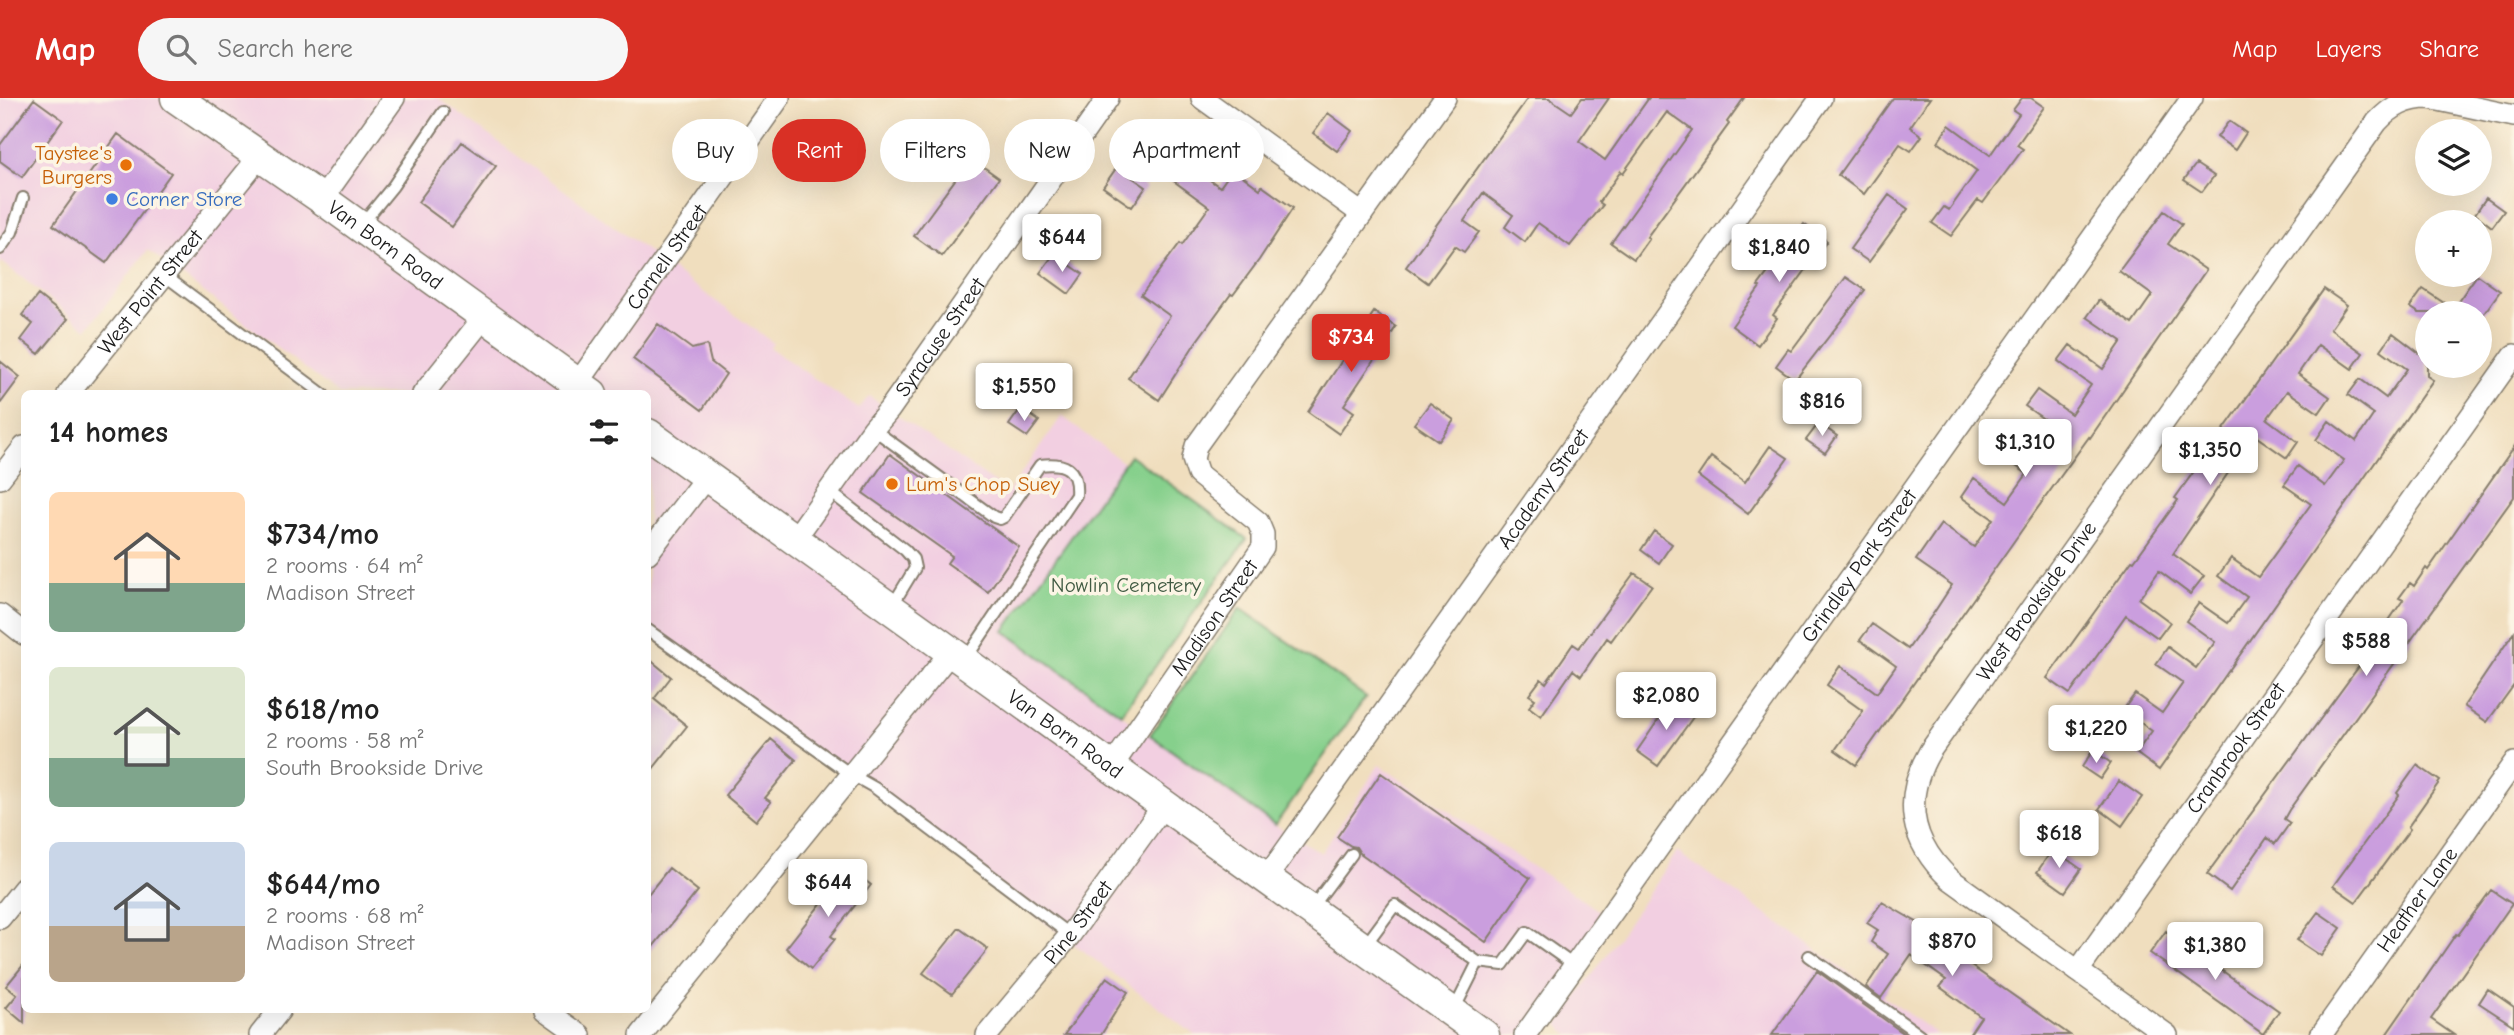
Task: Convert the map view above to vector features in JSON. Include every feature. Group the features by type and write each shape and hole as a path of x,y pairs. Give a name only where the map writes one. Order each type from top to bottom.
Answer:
{"main road":[{"name":"Van Born Road","path":"176,98 585,388"},
{"name":"Van Born Road","path":"651,436 1110,769 1484,1035"}],"street":[{"path":"322,199 394,98"},
{"name":"Cornell Street","path":"585,388 779,98"},
{"name":"Syracuse Street","path":"794,540 889,410 1108,98"},
{"path":"1202,98 1362,214"},
{"name":"Madison Street","path":"1110,769 1263,547 1264,534 1258,522 1198,474 1193,459 1196,446 1445,98"},
{"name":"Academy Street","path":"1265,880 1821,98"},
{"name":"Grindley Park Street","path":"1525,1035 2192,98"},
{"name":"West Brookside Drive","path":"2078,971 1942,873 1924,848 1916,829 1913,805 1916,784 1930,751 2377,121 2397,105 2418,98 2514,116"},
{"name":"West Point Street","path":"71,390 259,157"},
{"path":"426,390 485,316"},
{"name":"Cranbrook Street","path":"2078,971 2514,355"},
{"path":"0,478 21,451"},
{"path":"651,549 706,477"},
{"path":"0,615 21,632"},
{"path":"641,1035 852,775 957,658"},
{"name":"Heather Lane","path":"2321,1035 2514,764"},
{"name":"Pine Street","path":"987,1035 1070,935 1163,806"},
{"path":"0,918 21,892"},
{"path":"2078,971 2167,1035"},
{"path":"260,1035 278,1013"},
{"path":"549,1013 580,1035"}],"lane":[{"path":"360,226 393,186 443,112"},
{"path":"0,249 12,232 23,198"},
{"path":"164,275 318,390"},
{"path":"873,429 1000,519 1040,465 1062,464 1072,471 1077,483 1076,495 957,658"},
{"path":"829,491 913,559 915,568 890,609"},
{"path":"651,632 852,775 875,788 1070,935"},
{"path":"1310,912 1352,854"},
{"path":"1363,949 1395,905 1478,962 1503,965 1527,932 1575,966"},
{"path":"1809,956 1920,1035"},
{"path":"1453,1013 1478,962"}],"shaded area":[{"path":"0,98 438,98 773,343 770,348 859,409 869,396 1008,492 1062,416 1124,463 1005,631 1275,825 1321,853 1379,765 1610,918 1520,1035 1195,1035 651,627 651,390 334,390 148,250 87,329 2,262 0,264"},
{"path":"1677,852 1938,1035 1570,1035 1558,1025"}],"green space":[{"name":"Nowlin Cemetery","path":"1130,455 1247,539 1121,714 1004,631"},
{"path":"1240,608 1366,697 1275,825 1150,735"}],"building":[{"path":"1528,98 1549,98 1571,113 1582,98 1609,98 1579,141 1605,160 1648,99 1646,98 1744,98 1727,122 1729,124 1634,259 1611,243 1692,130 1667,112 1599,202 1603,205 1570,246 1538,223 1525,242 1505,227 1513,215 1483,193 1464,221 1479,232 1464,252 1455,246 1428,283 1406,267"},
{"path":"1893,98 1930,98 1910,127 1922,136 1911,151 1900,144 1864,194 1838,175"},
{"path":"2022,98 2031,98 2044,107 2017,145 2023,149 1983,203 1978,200 1951,236 1932,223 1944,207 1949,210 1977,171 1938,142 1949,125 1990,155 2019,114 2013,110"},
{"path":"34,99 63,120 22,177 0,161 0,145"},
{"path":"1328,113 1352,131 1337,151 1313,133"},
{"path":"2229,121 2246,133 2235,150 2217,137"},
{"name":"Corner Store","path":"118,134 171,173 106,263 53,225"},
{"path":"462,142 496,166 452,227 418,202"},
{"path":"2196,164 2214,176 2202,192 2184,180"},
{"path":"990,172 999,178 942,256 914,236 953,182 990,182"},
{"path":"1109,178 1109,182 1139,182 1146,187 1132,207 1103,187"},
{"path":"1175,182 1213,182 1220,187 1224,182 1251,182 1260,189 1262,186 1293,208 1259,260 1196,342 1159,400 1128,378 1170,316 1141,295 1209,207"},
{"path":"1889,195 1908,209 1869,262 1850,249"},
{"path":"2486,198 2504,211 2492,227 2492,210 2478,210"},
{"path":"2164,211 2182,224 2168,244 2206,270 2090,438 1856,765 1835,750 1863,711 1827,685 1840,666 1877,693 1896,666 1860,640 1872,624 1908,649 1935,611 1952,585 1916,560 1941,524 1974,547 1993,519 1961,497 1974,478 2007,502 2027,474 1994,450 2006,433 2039,457 2058,429 2025,406 2037,390 2071,414 2091,385 2058,361 2070,345 2103,369 2122,341 2087,317 2099,300 2132,324 2152,295 2119,271"},
{"path":"1804,224 1827,241 1773,315 1777,318 1758,345 1732,326"},
{"path":"1054,254 1083,274 1069,294 1040,273"},
{"path":"1846,277 1865,290 1795,380 1776,366 1788,349 1791,351"},
{"path":"2492,285 2500,291 2492,302 2458,301 2468,287"},
{"path":"2324,289 2347,305 2330,329 2363,353 2352,369 2318,345 2298,374 2330,397 2319,413 2287,391 2267,419 2298,442 2287,458 2254,435 2173,554 2204,576 2190,594 2159,571 2139,599 2170,622 2158,638 2126,615 2070,694 2047,678 2178,500 2175,498"},
{"path":"2423,289 2441,301 2415,301 2415,310 2410,307"},
{"path":"38,295 68,319 39,354 21,340 33,324 22,315"},
{"path":"1374,312 1396,327 1344,405 1354,412 1339,434 1308,412"},
{"path":"658,324 692,349 707,345 711,362 726,374 702,410 633,359"},
{"path":"2393,333 2415,350 2415,378 2433,380 2159,770 2136,753 2152,731 2123,710 2135,694 2162,713 2183,683 2156,664 2168,647 2196,668 2215,642 2186,621 2199,603 2228,623 2247,597 2218,576 2231,558 2258,577 2311,504 2284,485 2298,466 2325,486 2344,460 2316,440 2329,421 2356,441 2374,414 2348,395 2360,379 2386,398 2407,369 2381,350"},
{"path":"0,361 20,377 0,404"},
{"path":"1430,403 1454,420 1439,441 1414,424"},
{"path":"1021,408 1039,421 1027,437 1009,425"},
{"path":"1819,423 1837,436 1825,453 1806,440"},
{"path":"1770,446 1788,458 1748,514 1698,476 1711,457 1745,482"},
{"path":"2514,447 2514,497 2289,810 2284,819 2290,823 2275,844 2267,838 2230,891 2207,874 2376,643 2374,642 2403,600 2399,598 2410,583 2414,586 2426,568 2428,570"},
{"path":"890,454 1019,547 988,592 947,563 952,556 863,493"},
{"path":"1654,531 1672,544 1659,563 1641,550"},
{"path":"1634,573 1652,585 1611,641 1607,638 1581,676 1573,670 1541,716 1529,707 1535,699 1529,695 1541,679 1546,683 1573,644 1579,648"},
{"path":"2514,632 2514,685 2487,722 2464,706"},
{"path":"651,660 671,677 654,699 687,726 651,771"},
{"path":"1674,697 1696,713 1658,766 1637,751"},
{"path":"771,739 796,760 765,798 771,802 756,821 725,795"},
{"path":"2093,750 2111,763 2100,779 2082,767"},
{"path":"2417,765 2440,781 2408,827 2410,829 2356,902 2333,886 2399,795 2397,793"},
{"path":"1381,773 1530,878 1486,942 1360,853 1356,847 1337,837"},
{"path":"2119,781 2142,797 2122,826 2099,809"},
{"path":"2053,849 2081,869 2065,892 2037,872"},
{"path":"669,868 698,891 651,949 651,890"},
{"path":"849,868 871,885 831,936 835,939 811,969 786,948"},
{"path":"2491,890 2512,904 2431,1019 2454,1035 2386,1035 2456,934 2458,935"},
{"path":"1882,902 1920,924 1917,928 2070,1035 1969,1035 1981,1017 1940,987 1946,980 1911,955 1881,998 1866,987 1888,954 1871,942 1878,930 1867,923"},
{"path":"2318,912 2341,928 2321,956 2297,940"},
{"path":"959,928 988,949 952,994 923,973"},
{"path":"2166,931 2279,1011 2263,1034 2150,953"},
{"path":"21,968 21,1013 24,1013 24,1023 6,1008 17,995 6,986"},
{"path":"1817,971 1906,1035 1772,1035"},
{"path":"1107,977 1128,992 1101,1035 1064,1035"},
{"path":"2488,989 2514,1007 2514,1026 2479,1003"}],"place":[{"name":"Taystee's Burgers","path":"126,165"},
{"name":"Corner Store","path":"112,199"},
{"name":"Lum's Chop Suey","path":"892,484"}]}
